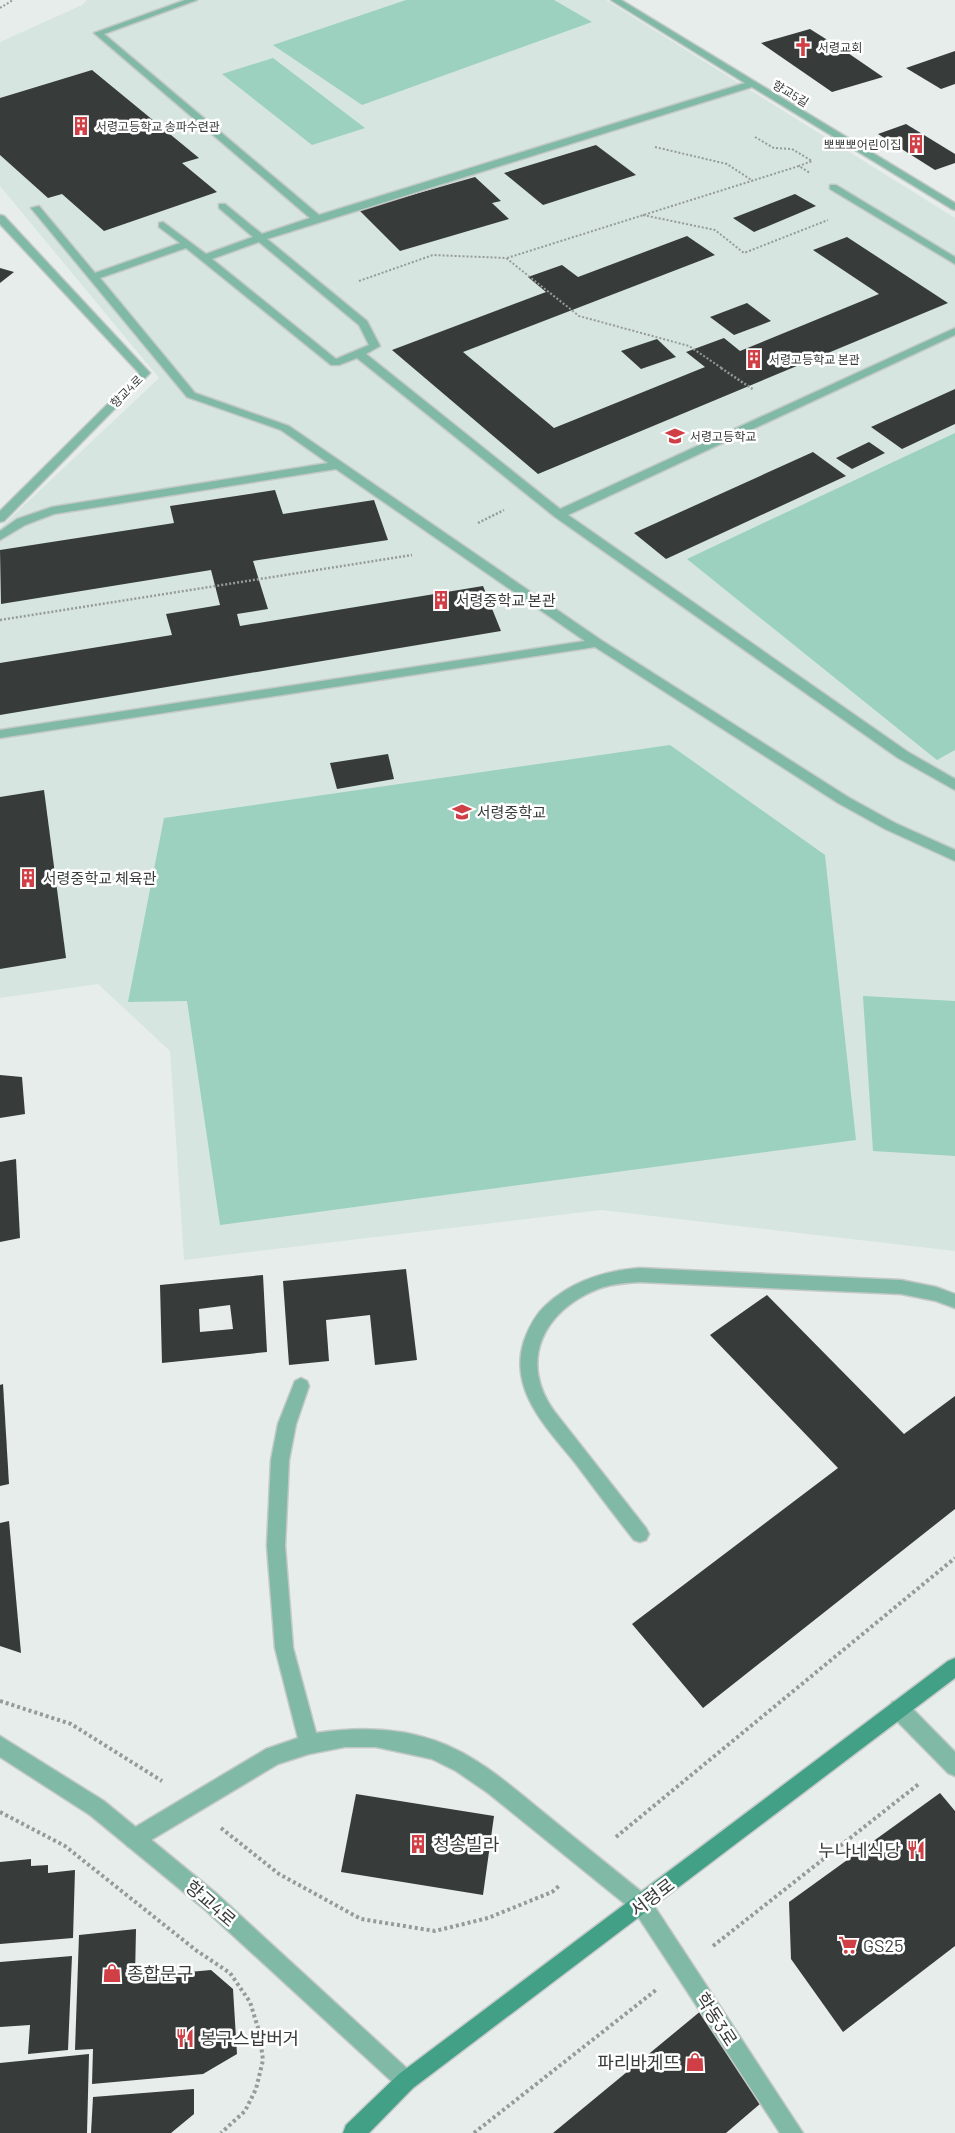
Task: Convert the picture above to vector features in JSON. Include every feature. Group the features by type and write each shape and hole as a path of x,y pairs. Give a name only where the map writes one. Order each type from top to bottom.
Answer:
{"street":[{"path":"193,0 98,34 318,219"},
{"name":"향교5길","path":"615,0 955,207"},
{"path":"205,258 318,219 752,84"},
{"path":"833,187 955,261"},
{"path":"163,225 335,363 375,346 363,323 222,206"},
{"path":"36,208 191,395 285,428 597,643 843,800 890,826 955,856"},
{"name":"향교4로","path":"0,218 145,373 0,518"},
{"path":"93,277 188,244"},
{"path":"559,514 955,330"},
{"path":"358,353 559,514 895,749 955,785"},
{"path":"0,536 21,522 52,511 338,465"},
{"path":"0,734 597,643"},
{"path":"640,1534 540,1405 528,1377 528,1360 538,1328 550,1312 577,1290 597,1280 639,1274 901,1286 936,1294 955,1302"},
{"path":"301,1386 286,1424 280,1460 276,1546 284,1648 309,1744"},
{"name":"서령로","path":"354,2133 406,2082 955,1667"},
{"path":"899,1709 952,1763"},
{"name":"학동3로","path":"134,1839 248,1769 273,1756 309,1744 345,1738 376,1738 434,1750 463,1764 495,1786 642,1905 792,2133"},
{"name":"향교4로","path":"0,1746 97,1808 210,1901 406,2082"}],"path":[{"path":"0,8 13,0"},
{"path":"621,124 656,147 727,164 753,181"},
{"path":"356,282 433,255 506,258 812,161 792,149 774,148 755,138"},
{"path":"799,166 833,187"},
{"path":"642,215 715,230 744,253 863,206"},
{"path":"506,258 579,316 689,346 783,410"},
{"path":"446,538 535,496"},
{"path":"0,620 459,547"},
{"path":"474,2133 952,1763"},
{"path":"0,1812 65,1846 197,1951 230,1973 250,2002 259,2031 262,2060 256,2089 245,2110 221,2133"}],"shaded area":[{"path":"87,0 606,0 955,218 955,1251 601,1210 184,1260 170,1051 98,984 0,998 0,528 159,378 0,186 0,42 82,5"}],"green space":[{"path":"406,0 554,0 592,22 362,105 273,45"},
{"path":"273,58 365,128 312,145 222,74"},
{"path":"955,433 955,750 937,760 687,559"},
{"path":"670,745 825,855 856,1140 220,1225 187,1001 128,1002 164,818"},
{"path":"863,996 955,1001 955,1156 873,1151"}],"building":[{"path":"810,29 883,77 832,92 761,43"},
{"path":"955,51 955,84 941,89 906,68"},
{"name":"서령고등학교 송파수련관","path":"92,70 199,158 182,163 217,192 104,231 62,194 48,198 0,155 0,98"},
{"name":"뽀뽀뽀어린이집","path":"906,124 955,154 955,163 935,170 878,134"},
{"path":"596,145 636,175 543,205 504,173"},
{"path":"475,177 501,201 492,203 509,219 400,251 359,210"},
{"path":"795,194 816,206 754,232 733,218"},
{"name":"서령고등학교 본관","path":"687,236 715,255 463,352 554,428 705,367 686,352 724,338 740,351 879,294 813,250 847,237 948,303 538,474 392,350 546,292 528,277 562,265 578,277"},
{"path":"0,268 14,272 0,283"},
{"path":"747,303 771,321 734,335 710,317"},
{"path":"657,339 676,357 641,369 621,351"},
{"path":"955,389 955,424 902,449 871,427"},
{"path":"869,442 885,453 852,469 836,458"},
{"path":"813,452 846,476 666,559 634,533"},
{"name":"서령중학교 본관","path":"275,490 283,514 374,500 388,540 253,561 268,609 237,614 240,626 483,586 501,631 0,715 0,663 172,635 166,614 220,605 211,570 1,604 0,550 174,523 170,506"},
{"path":"388,754 394,779 337,789 330,763"},
{"name":"서령중학교 체육관","path":"44,790 66,958 0,969 0,797"},
{"path":"0,1075 22,1077 25,1114 0,1118"},
{"path":"16,1159 20,1238 0,1242 0,1162"},
{"path":"406,1269 417,1360 375,1365 370,1315 326,1320 329,1361 289,1365 283,1281"},
{"path":"263,1275 267,1352 162,1363 160,1285","holes":["230,1305 233,1329 200,1332 199,1309"]},
{"path":"767,1295 904,1434 955,1396 955,1509 703,1708 632,1624 838,1468 710,1335"},
{"path":"3,1384 9,1484 0,1486 0,1385"},
{"path":"9,1521 21,1653 0,1646 0,1523"},
{"path":"940,1793 955,1811 955,1946 843,2032 791,1959 789,1902"},
{"name":"청송빌라","path":"356,1794 494,1816 483,1895 341,1872"},
{"path":"31,1859 31,1866 48,1865 48,1873 75,1870 73,1938 0,1944 0,1862"},
{"path":"136,1929 135,1977 211,1970 233,1989 237,2054 203,2074 92,2084 93,2049 75,2050 79,1935"},
{"path":"72,1956 68,2050 28,2054 30,2025 0,2027 0,1962"},
{"path":"702,2010 767,2098 726,2133 553,2133"},
{"path":"89,2054 87,2133 0,2133 0,2063"},
{"path":"194,2089 194,2114 171,2133 91,2133 93,2097"}],"place":[{"name":"서령교회","path":"803,47"},
{"name":"서령고등학교 송파수련관","path":"81,126"},
{"name":"뽀뽀뽀어린이집","path":"916,144"},
{"name":"서령고등학교 본관","path":"754,359"},
{"name":"서령고등학교","path":"675,436"},
{"name":"서령중학교 본관","path":"441,600"},
{"name":"서령중학교","path":"462,812"},
{"name":"서령중학교 체육관","path":"28,878"},
{"name":"청송빌라","path":"418,1844"},
{"name":"누나네식당","path":"916,1850"},
{"name":"GS25","path":"848,1945"},
{"name":"종합문구","path":"112,1973"},
{"name":"봉구스밥버거","path":"185,2038"},
{"name":"파리바게뜨","path":"695,2062"}]}
